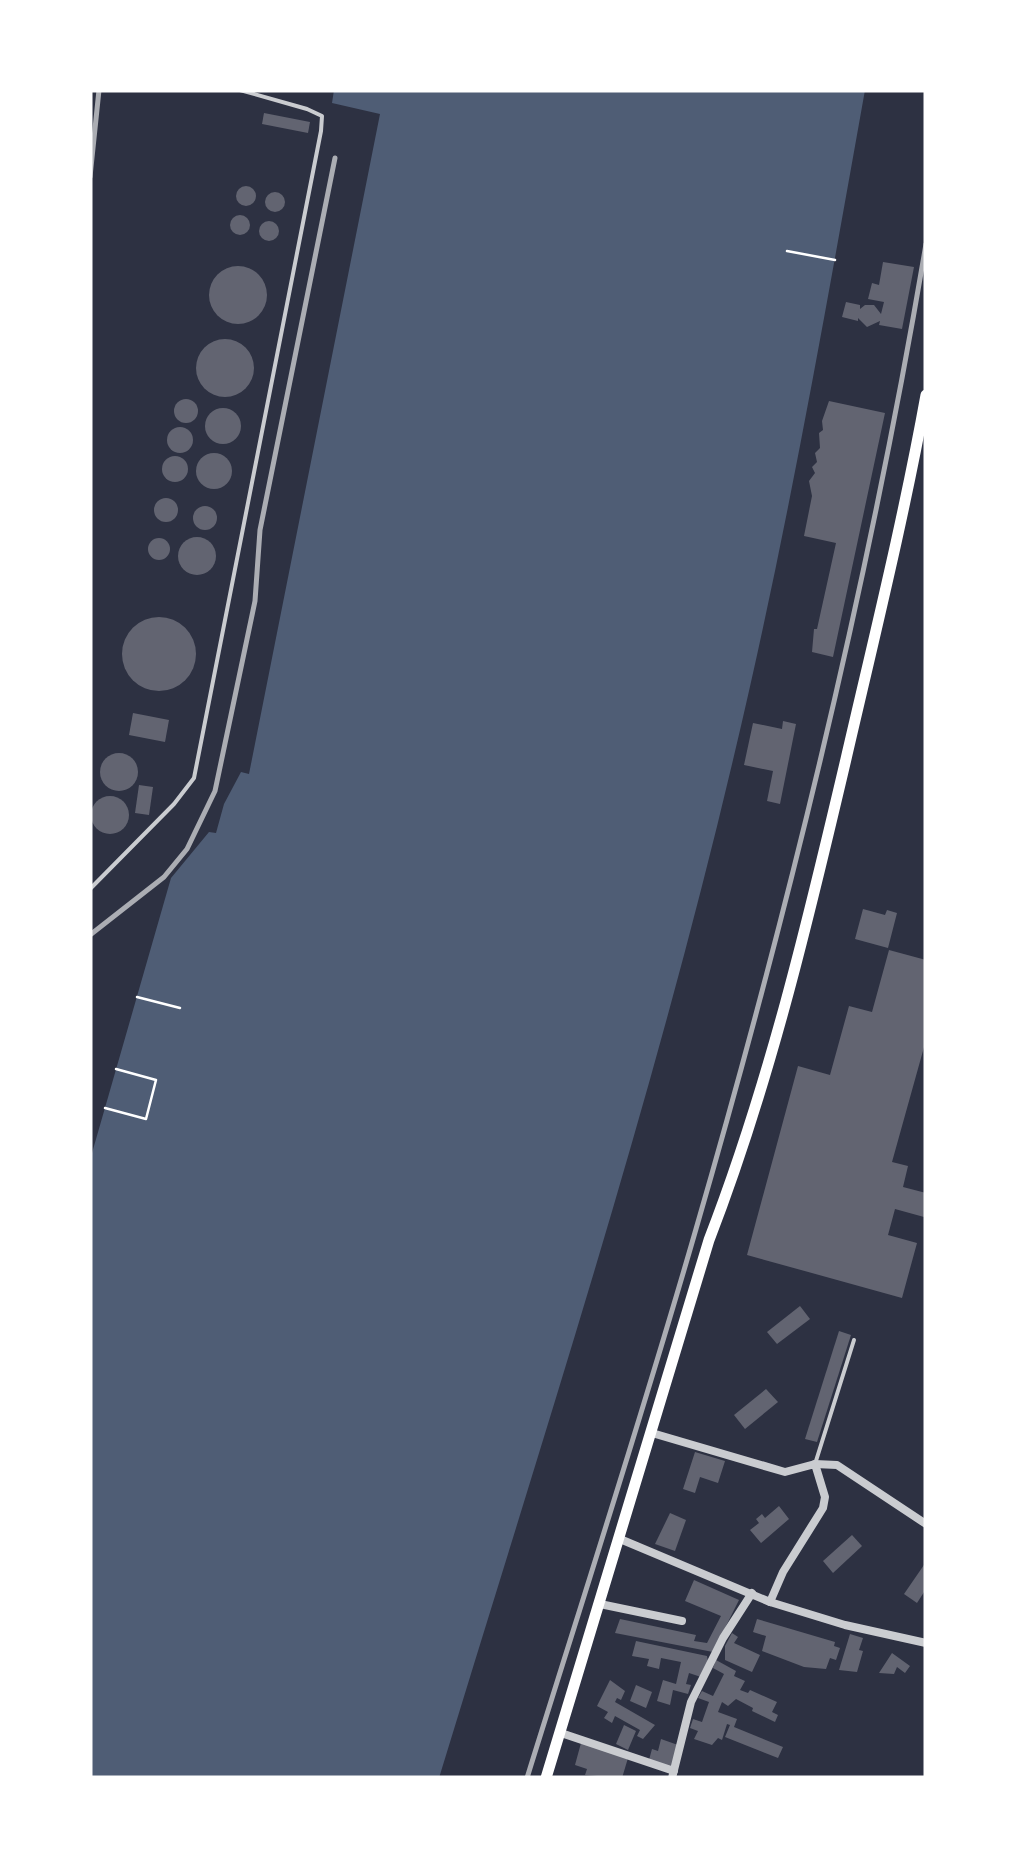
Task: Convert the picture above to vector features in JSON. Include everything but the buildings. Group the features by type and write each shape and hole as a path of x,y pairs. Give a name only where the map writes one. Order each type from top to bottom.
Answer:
{"main road":[{"path":"546,1778 708,1240 742,1154 816,885 900,531 926,395"}],"street":[{"path":"652,1434 785,1472 815,1464 837,1464 926,1524"},
{"path":"770,1602 783,1572 823,1508 825,1497 815,1464"},
{"path":"620,1539 770,1602 845,1625 926,1643"},
{"path":"561,1733 673,1774 691,1702 752,1593"},
{"path":"600,1604 682,1621"}],"lane":[{"path":"90,889 174,804 194,778 321,131 322,116 240,90"},
{"path":"815,1464 854,1340"}],"path":[{"path":"787,251 835,260"},
{"path":"137,997 180,1008"},
{"path":"105,1108 146,1118 156,1080 116,1070"}],"water":[{"path":"334,90 865,90 788,510 701,889 632,1144 439,1778 90,1778 90,1160 171,878 209,832 216,833 224,804 241,772 249,774 380,114 332,103"}],"railway":[{"path":"90,177 99,90"},
{"path":"90,935 164,877 187,849 215,791 255,601 260,530 335,158"},
{"path":"527,1778 676,1298 764,985 853,616 926,244"}]}
